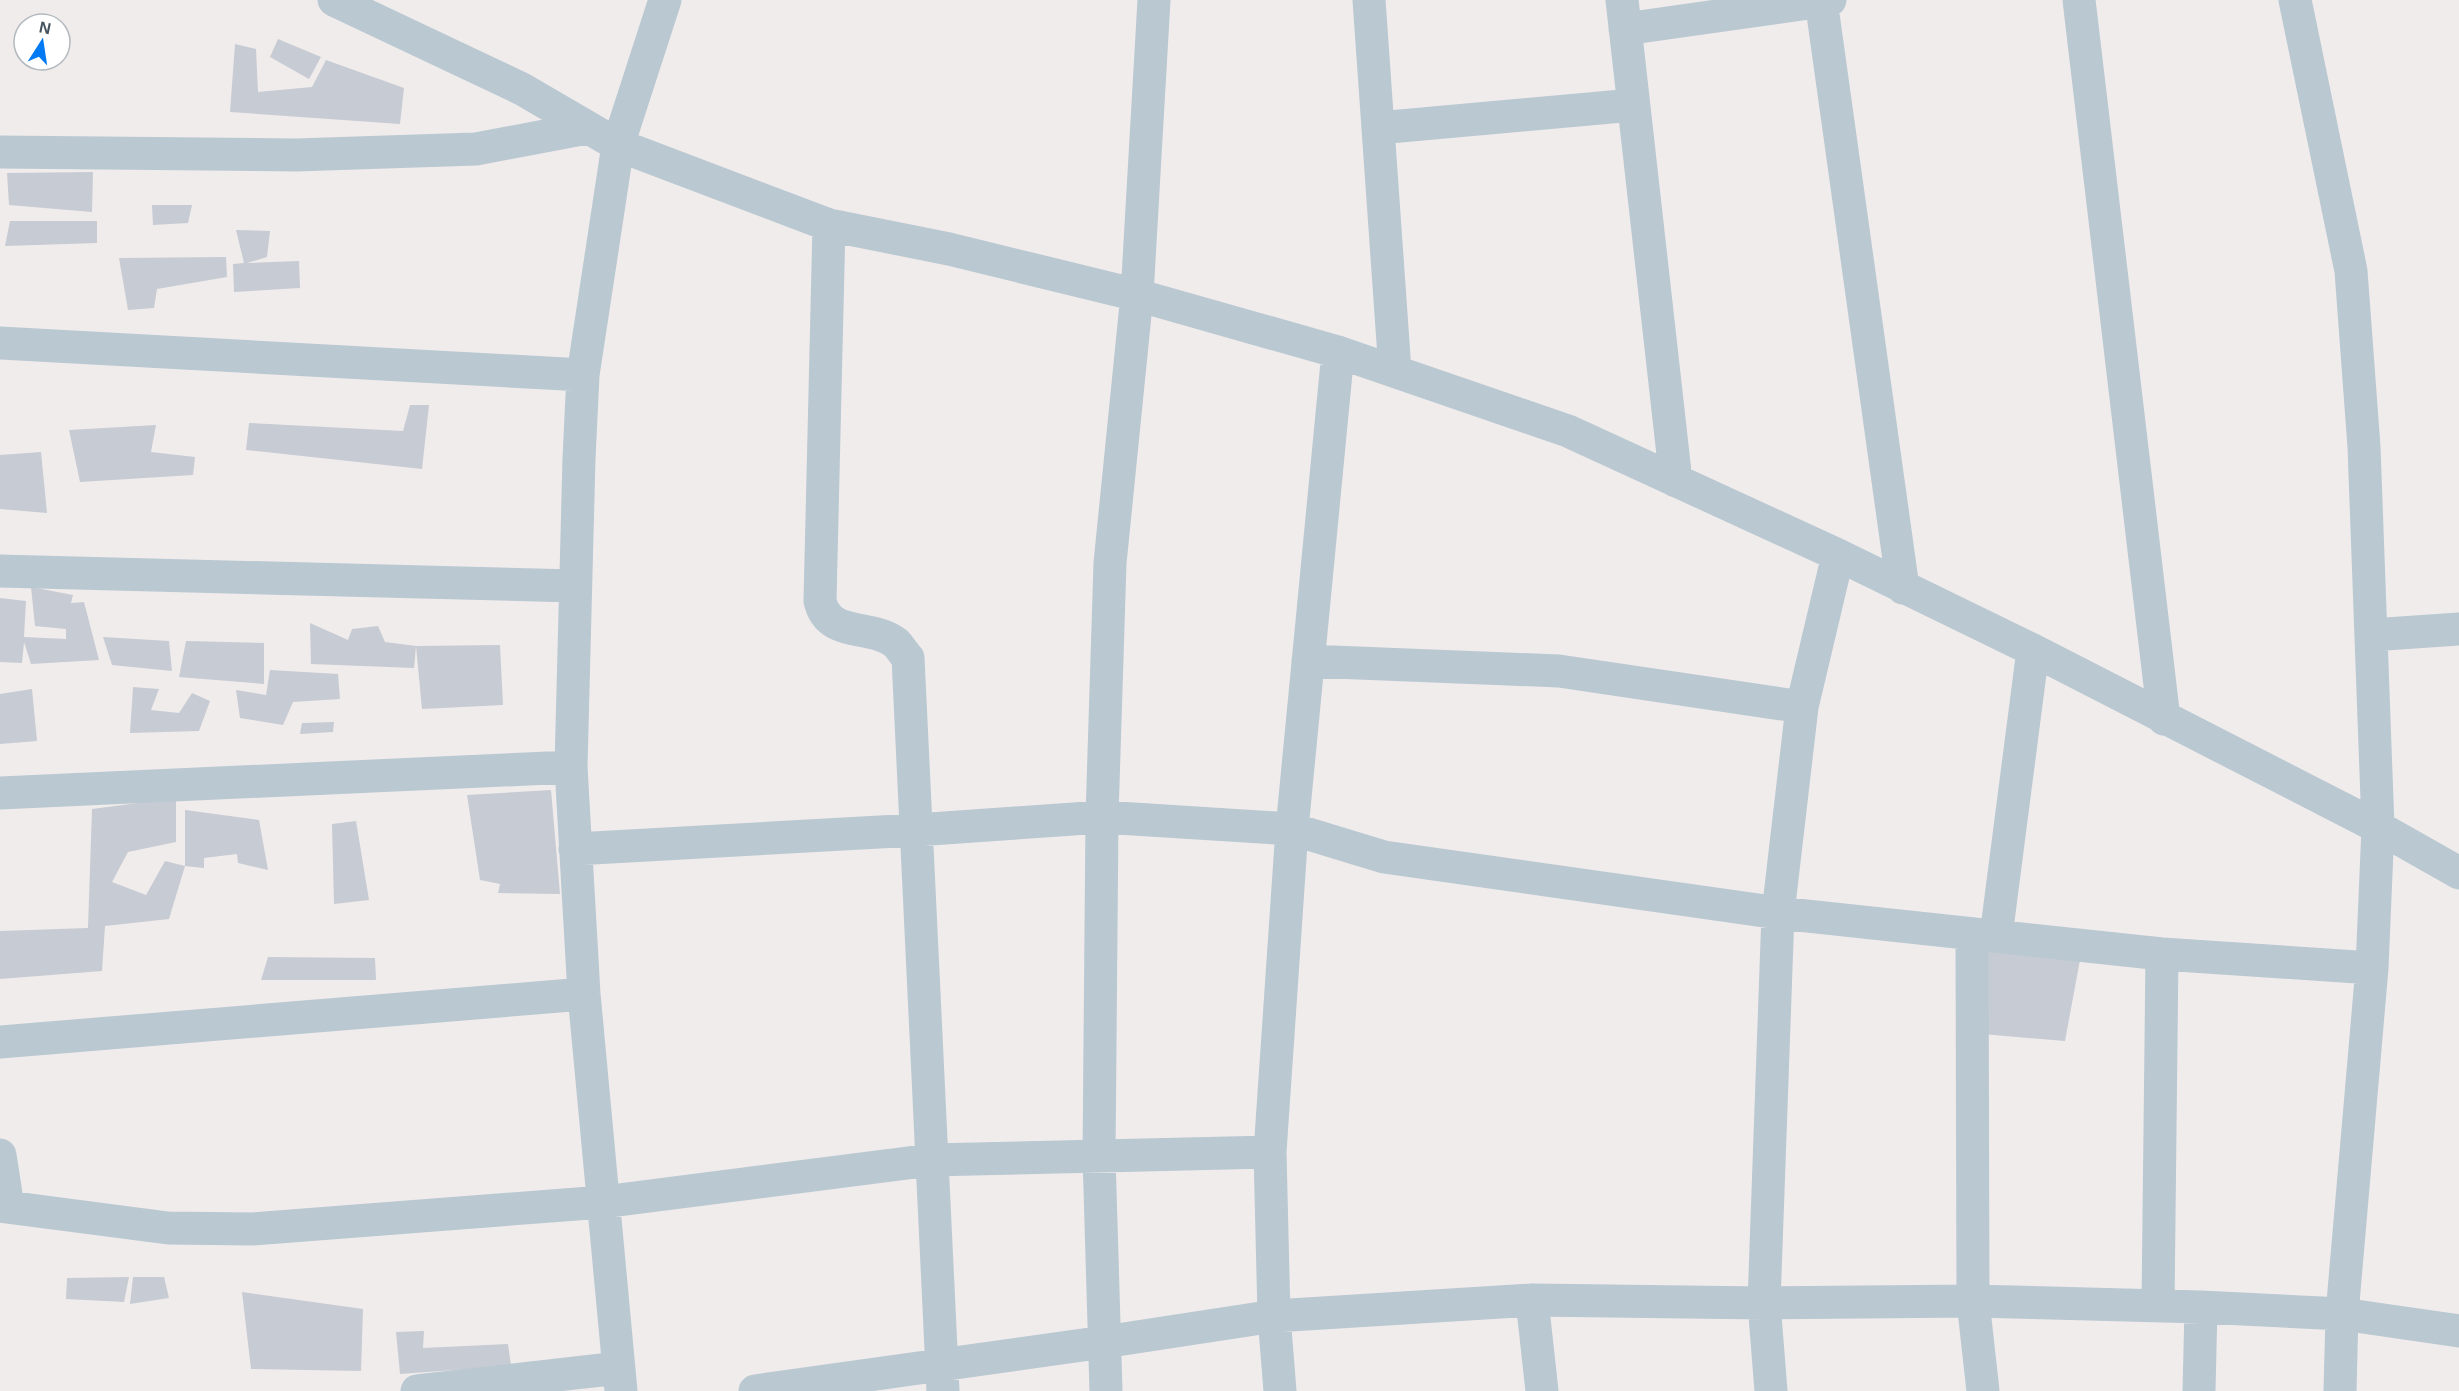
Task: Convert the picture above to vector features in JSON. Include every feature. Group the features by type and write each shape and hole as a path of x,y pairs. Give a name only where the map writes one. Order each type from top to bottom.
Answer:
{"street":[{"path":"334,0 522,89 618,145 829,225 949,249 1137,294 1338,352 1568,431 1838,555 2033,650 2378,827 2459,873"},
{"path":"417,1391 620,1379 584,994 575,849 571,767 576,586 583,375 618,145 665,0"},
{"path":"1106,1391 1099,1156 1102,817 1110,562 1137,294 1154,0"},
{"path":"1369,0 1395,371"},
{"path":"2079,0 2164,719"},
{"path":"2295,0 2351,271 2364,447 2378,827 2372,968 2342,1314 2340,1391"},
{"path":"1676,481 1623,14 1824,1 1903,588"},
{"path":"1378,128 1633,105"},
{"path":"0,152 296,155 476,149 586,128"},
{"path":"829,225 820,601 823,613 837,625 882,636 896,643 908,658 943,1378"},
{"path":"0,343 583,375"},
{"path":"1280,1391 1274,1316 1270,1152 1292,829 1338,352"},
{"path":"1771,1391 1764,1303 1778,913 1802,707 1838,555"},
{"path":"0,572 576,586"},
{"path":"2371,635 2459,629"},
{"path":"1983,1391 1973,1301 1984,935 2033,650"},
{"path":"1308,660 1559,671 1802,707"},
{"path":"0,793 571,767"},
{"path":"575,849 1102,817 1292,829 1384,856 1778,913 2162,954 2372,968"},
{"path":"2158,1306 2162,954"},
{"path":"0,1042 584,994"},
{"path":"0,1155 4,1207 168,1228 252,1229 603,1202 931,1160 1270,1152"},
{"path":"1532,1300 1542,1391"},
{"path":"755,1391 943,1378 1104,1342 1274,1316 1532,1300 1764,1303 1973,1301 2201,1307 2342,1314 2459,1331"},
{"path":"2199,1391 2201,1307"}],"building":[{"path":"278,39 321,57 309,79 270,57"},
{"path":"235,44 256,49 258,92 312,87 326,60 404,88 400,124 230,112"},
{"path":"93,172 92,212 9,205 7,173"},
{"path":"152,205 192,205 188,223 153,225"},
{"path":"10,221 97,221 97,243 5,246"},
{"path":"236,230 270,231 267,257 247,263 299,261 300,288 234,292 233,264 244,263"},
{"path":"226,257 227,277 157,289 154,308 128,310 119,258"},
{"path":"410,405 429,405 422,469 246,450 249,423 403,431"},
{"path":"156,425 151,452 195,457 193,475 80,482 69,430"},
{"path":"41,452 47,513 0,509 0,455"},
{"path":"31,587 73,595 71,603 84,602 99,660 31,664 24,642 22,663 0,662 0,598 26,601 24,637 66,639 66,629 35,626"},
{"path":"310,623 348,640 352,629 378,626 385,642 416,646 414,668 311,664"},
{"path":"103,637 169,641 172,671 112,665"},
{"path":"186,641 264,643 264,684 179,677"},
{"path":"500,645 503,705 422,709 416,646"},
{"path":"270,670 338,674 340,699 293,702 283,725 240,718 236,690 266,695"},
{"path":"133,687 159,689 151,710 179,713 192,693 210,701 199,731 130,733"},
{"path":"32,689 37,741 0,744 0,694"},
{"path":"334,722 333,732 300,734 302,723"},
{"path":"551,790 560,894 498,893 500,884 480,880 467,795"},
{"path":"176,798 176,842 128,852 112,882 146,895 165,861 185,866 169,919 105,926 102,971 0,979 0,931 88,928 92,809"},
{"path":"185,810 259,820 268,870 238,863 237,854 204,858 204,868 185,866"},
{"path":"356,821 369,900 334,904 332,824"},
{"path":"1986,951 2080,960 2065,1041 1982,1034"},
{"path":"268,957 375,958 376,980 261,980"},
{"path":"129,1277 124,1302 66,1299 67,1278"},
{"path":"133,1277 164,1277 169,1298 130,1304"},
{"path":"242,1292 363,1309 361,1371 251,1369"},
{"path":"424,1331 423,1348 508,1344 511,1366 400,1374 396,1332"}]}
